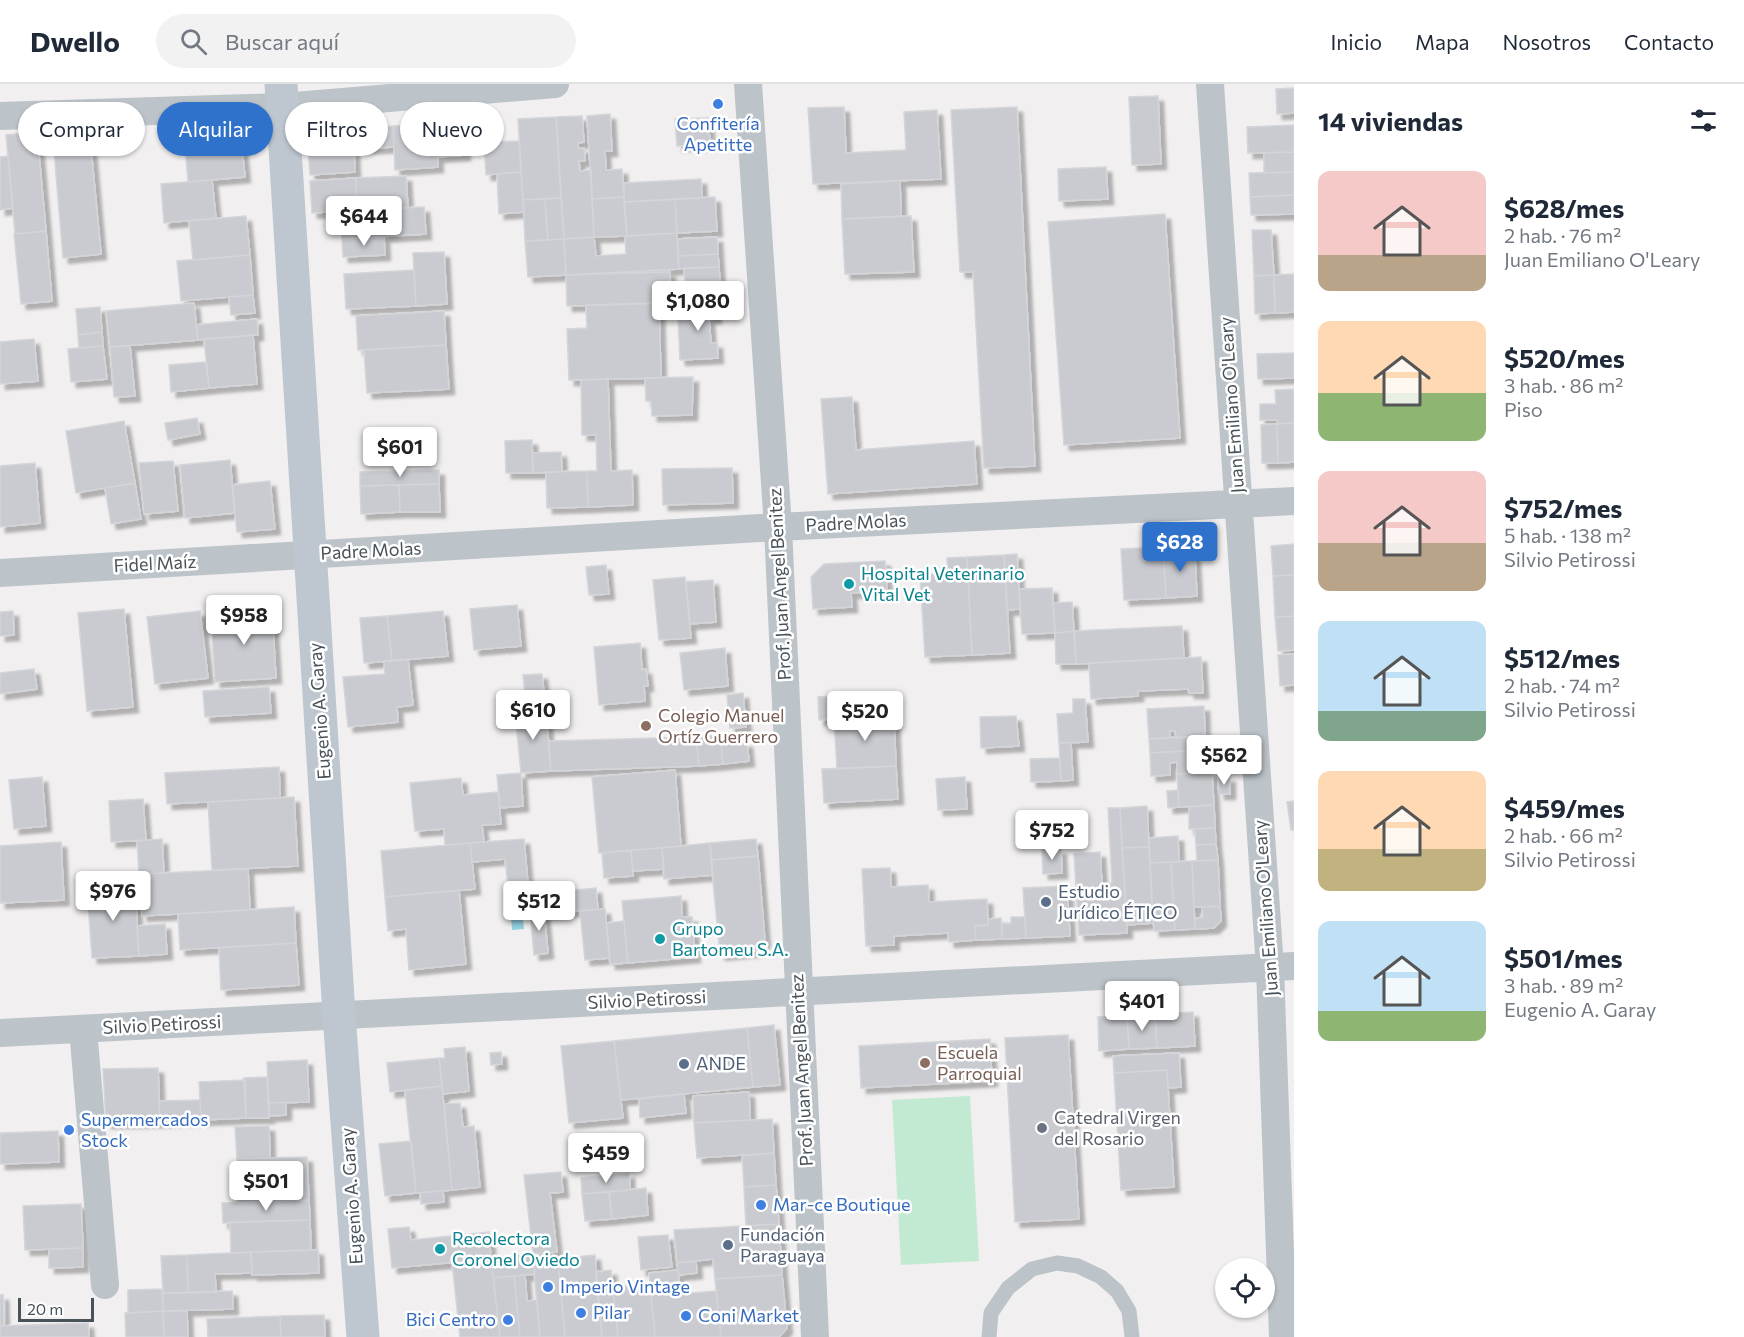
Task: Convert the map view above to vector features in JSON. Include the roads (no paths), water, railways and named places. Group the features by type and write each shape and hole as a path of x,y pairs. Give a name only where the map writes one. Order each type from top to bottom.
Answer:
{"street":[{"path":"0,116 282,95 555,84"},
{"name":"Prof. Juan Angel Benitez","path":"748,84 778,527 815,1337"},
{"name":"Juan Emiliano O'Leary","path":"1210,84 1238,504 1282,967 1283,1337"},
{"name":"Eugenio A. Garay","path":"282,95 339,1015 363,1337"},
{"name":"Padre Molas","path":"311,555 778,527 1294,501"},
{"name":"Fidel Maíz","path":"0,573 311,555"},
{"name":"Silvio Petirossi","path":"0,1033 1282,967"},
{"path":"83,1029 105,1286"}],"lane":[{"path":"988,1337 991,1313 1008,1288 1032,1269 1057,1263 1078,1266 1101,1277 1117,1291 1129,1311 1132,1337"}],"water":[{"path":"521,901 524,929 512,930 510,902"}],"place":[{"name":"Confitería Apetitte","path":"718,104"},
{"name":"Hospital Veterinario Vital Vet","path":"849,584"},
{"name":"Colegio Manuel Ortíz Guerrero","path":"646,726"},
{"name":"Estudio Jurídico ÉTICO","path":"1046,902"},
{"name":"Grupo Bartomeu S.A.","path":"660,939"},
{"name":"Escuela Parroquial","path":"925,1063"},
{"name":"ANDE","path":"684,1064"},
{"name":"Catedral Virgen del Rosario","path":"1042,1128"},
{"name":"Supermercados Stock","path":"69,1130"},
{"name":"Mar-ce Boutique","path":"761,1205"},
{"name":"Fundación Paraguaya","path":"728,1245"},
{"name":"Recolectora Coronel Oviedo","path":"440,1249"},
{"name":"Imperio Vintage","path":"548,1287"},
{"name":"Pilar","path":"581,1313"},
{"name":"Coni Market","path":"686,1316"},
{"name":"Bici Centro","path":"508,1320"}]}
